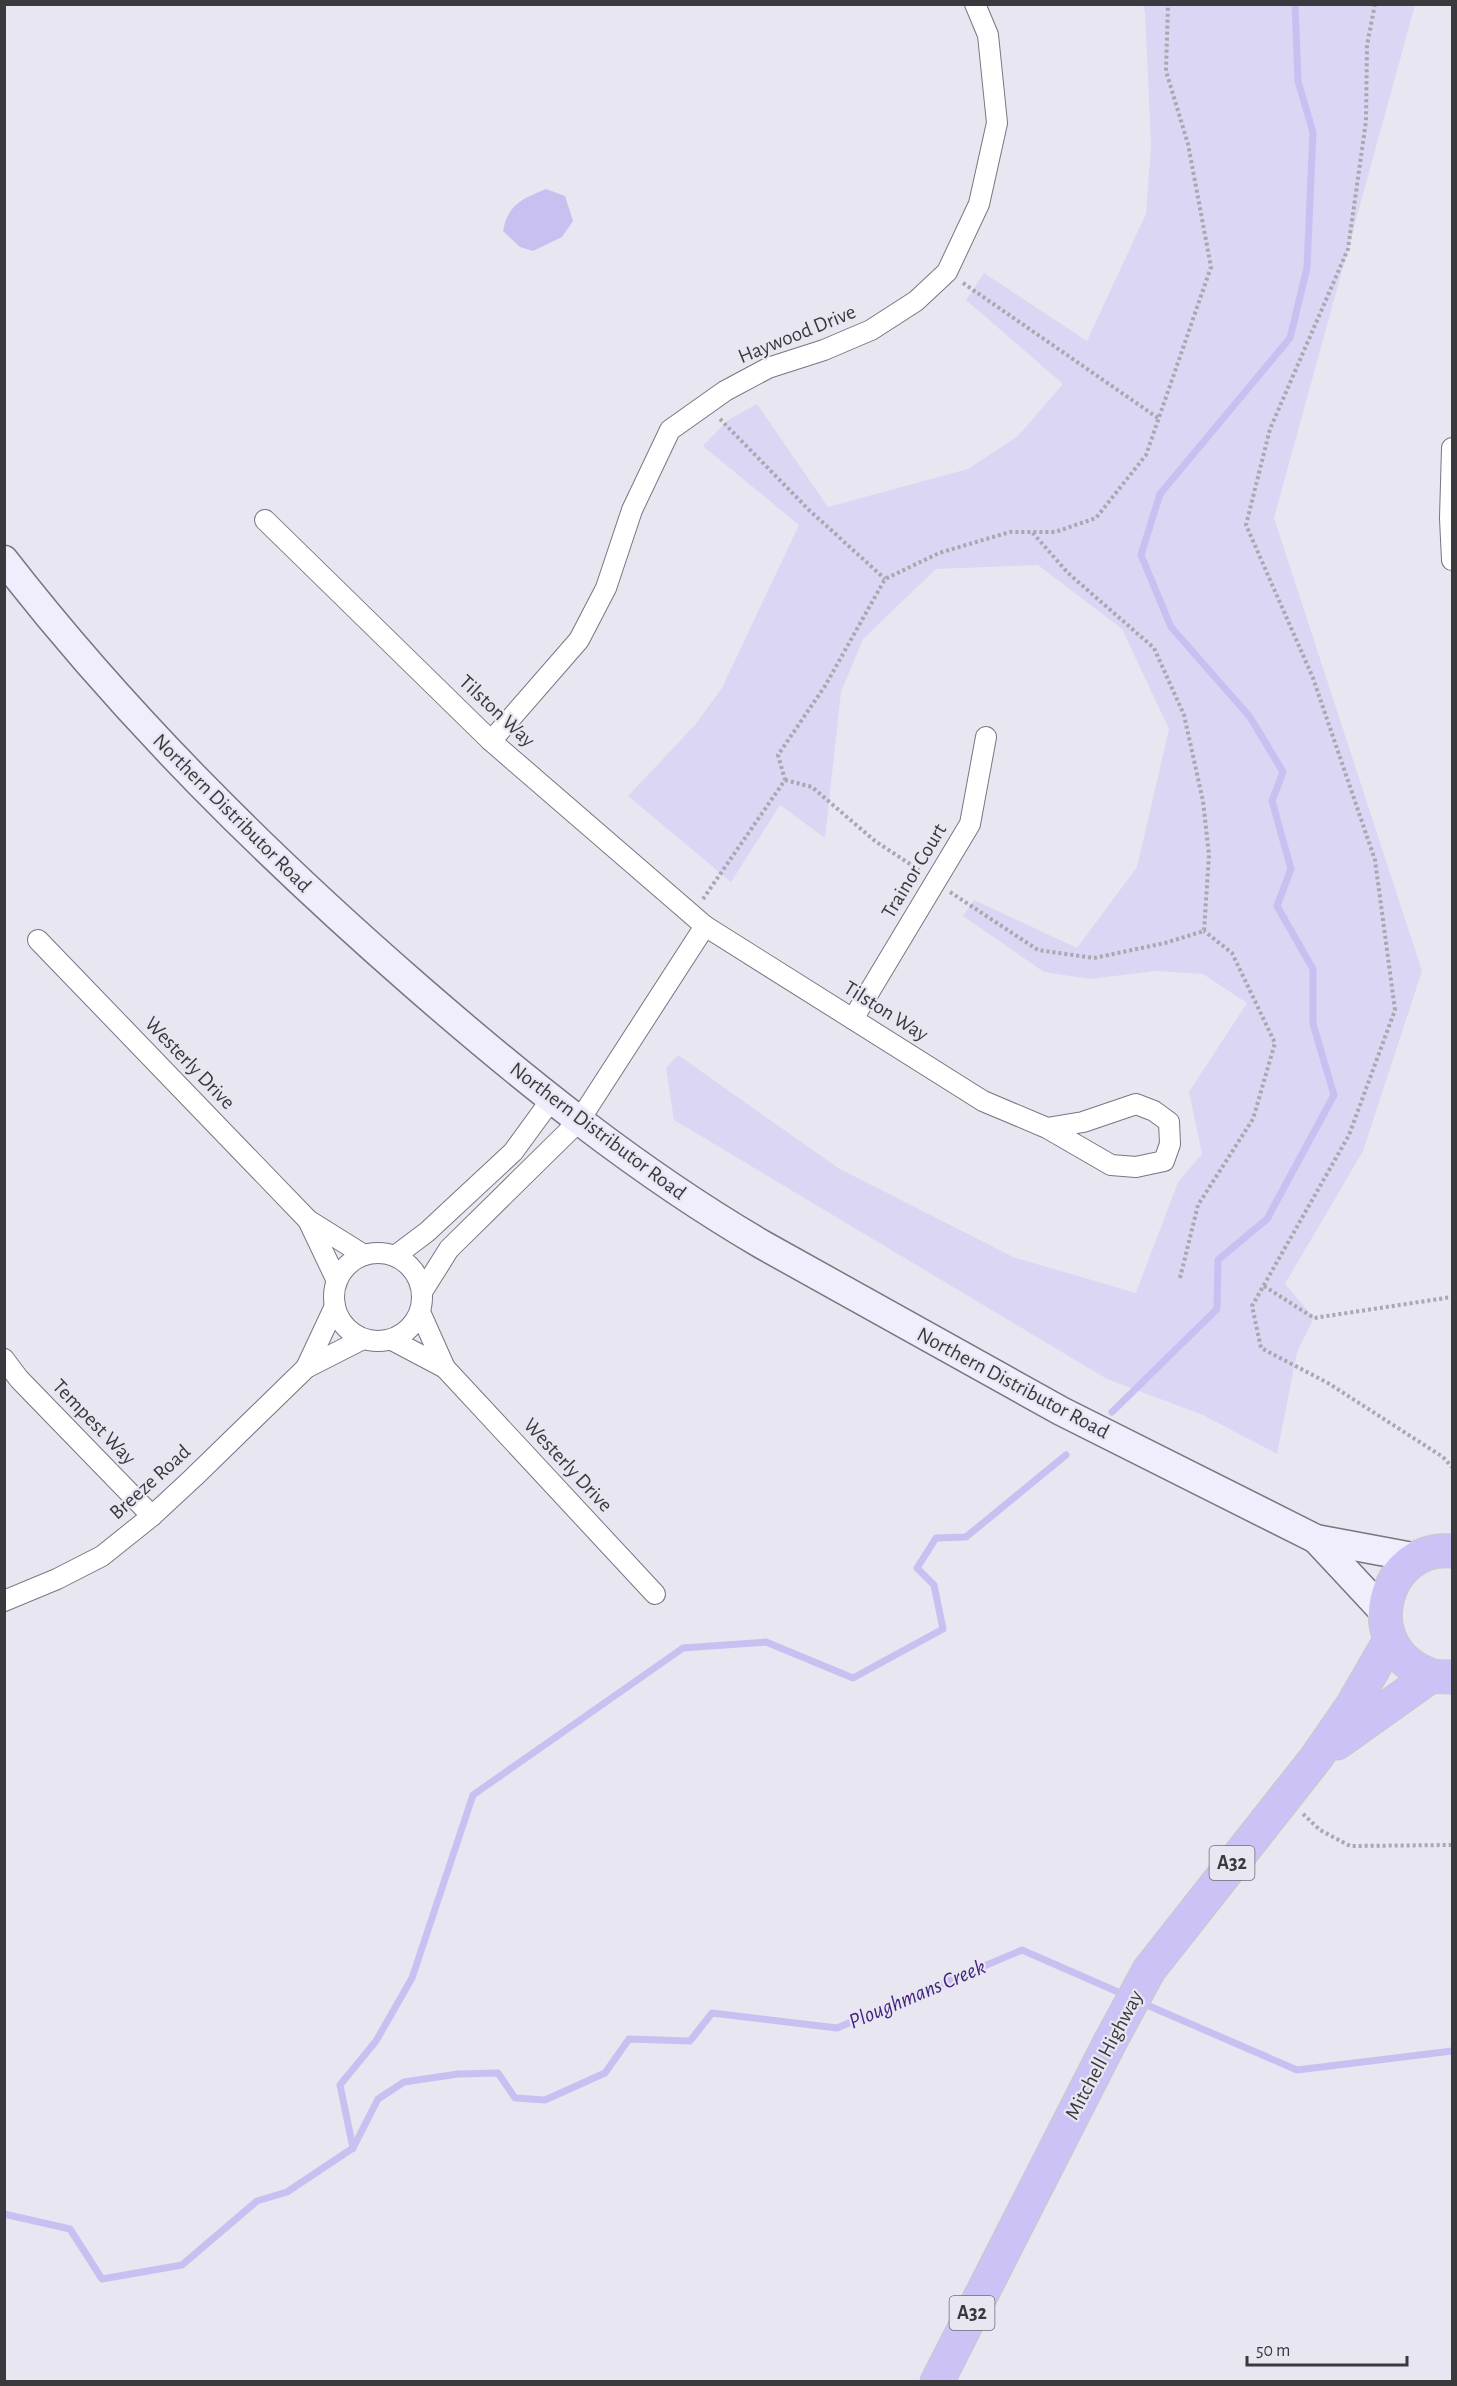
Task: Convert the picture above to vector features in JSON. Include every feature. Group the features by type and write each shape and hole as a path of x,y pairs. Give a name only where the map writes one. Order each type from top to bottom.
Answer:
{"highway":[{"name":"A32","path":"1442,1676 1405,1661 1387,1626 1394,1580 1418,1558 1444,1550 1452,1551"},
{"name":"Mitchell Highway","path":"937,2382 1149,1970 1316,1758 1353,1706 1387,1626"},
{"name":"Mitchell Highway","path":"1316,1758 1442,1676"}],"main road":[{"name":"Northern Distributor Road","path":"4,560 97,673 161,743 278,861 469,1032 579,1121 717,1218 1061,1411 1316,1539 1418,1558"},
{"name":"Northern Distributor Road","path":"1316,1539 1387,1626"}],"street":[{"name":"Haywood Drive","path":"491,741 579,640 606,588 632,510 670,430 725,391 768,368 824,350 871,330 916,301 947,272 979,204 997,123 988,35 975,4"},
{"path":"1452,448 1450,518 1452,560"},
{"name":"Tilston Way","path":"265,520 491,741 699,920 983,1101 1047,1128 1111,1165 1136,1167 1164,1161 1170,1144 1169,1122 1154,1111 1136,1104 1083,1122 1047,1128"},
{"name":"Trainor Court","path":"853,1019 970,824 986,737"},
{"path":"421,1302 418,1277 408,1264 395,1256 384,1253 364,1255 348,1265 337,1281 334,1294 335,1306 345,1326 363,1339 377,1342 392,1340 404,1334 414,1324 421,1302 449,1249 579,1121 699,920"},
{"name":"Westerly Drive","path":"38,939 308,1220 364,1255"},
{"path":"395,1256 427,1232 513,1152 551,1100"},
{"name":"Westerly Drive","path":"308,1220 337,1281"},
{"name":"Westerly Drive","path":"421,1302 446,1368"},
{"name":"Breeze Road","path":"306,1368 335,1306"},
{"name":"Breeze Road","path":"4,1601 57,1579 102,1556 152,1516 306,1368 363,1339"},
{"name":"Westerly Drive","path":"392,1340 446,1368 655,1594"},
{"name":"Tempest Way","path":"4,1359 19,1379 152,1516"}],"path":[{"path":"699,920 784,780 778,755 825,686 885,579 939,553 1010,532 1055,532 1096,518 1146,456 1210,267 1188,144 1166,71 1168,4"},
{"path":"1376,4 1367,45 1366,121 1348,249 1270,429 1246,525 1313,678 1375,860 1395,1010 1349,1135 1252,1306 1261,1348 1328,1383 1443,1457 1452,1467"},
{"path":"947,272 1158,418"},
{"path":"706,405 809,510 885,579"},
{"path":"1032,532 1068,573 1154,648 1184,715 1203,801 1209,855 1204,931"},
{"path":"784,780 812,787 875,841 1038,950 1094,957 1165,943 1204,931"},
{"path":"1180,1278 1198,1205 1253,1119 1275,1043 1232,953 1204,931"},
{"path":"1264,1286 1314,1318 1452,1297"},
{"path":"1285,1797 1320,1830 1350,1846 1452,1845"}],"shaded area":[{"path":"1143,5 1415,5 1274,518 1422,971 1363,1151 1285,1284 1314,1318 1297,1352 1277,1454 1203,1415 1107,1379 674,1120 666,1068 678,1055 838,1168 1013,1257 1136,1293 1178,1182 1202,1154 1189,1092 1247,1003 1203,974 1155,971 1090,979 1044,972 963,916 974,900 1077,948 1137,867 1169,729 1122,629 1038,565 936,569 863,639 841,692 825,838 780,805 731,882 628,796 695,725 722,688 799,525 703,446 728,420 757,404 828,507 968,469 1018,436 1063,384 966,300 984,273 1087,341 1146,214 1151,146"},
{"path":"546,189 565,196 573,221 562,237 533,251 520,247 503,231 508,214 523,200"}],"waterway":[{"path":"1112,1412 1217,1309 1218,1260 1267,1219 1334,1095 1313,1024 1313,969 1277,906 1291,869 1272,801 1283,772 1250,717 1171,627 1141,555 1160,494 1290,338 1307,268 1313,132 1298,81 1295,4"},
{"path":"353,2148 340,2085 376,2041 412,1978 473,1795 683,1648 766,1642 853,1678 943,1629 934,1585 917,1568 936,1538 966,1537 1066,1455"},
{"name":"Ploughmans Creek","path":"4,2214 70,2229 102,2279 182,2265 257,2201 287,2192 353,2148 378,2099 404,2082 458,2074 498,2073 515,2098 545,2100 605,2073 629,2039 690,2041 712,2013 837,2028 1022,1950 1125,1995"},
{"name":"Ploughmans Creek","path":"1140,2002 1297,2070 1452,2051"}]}
